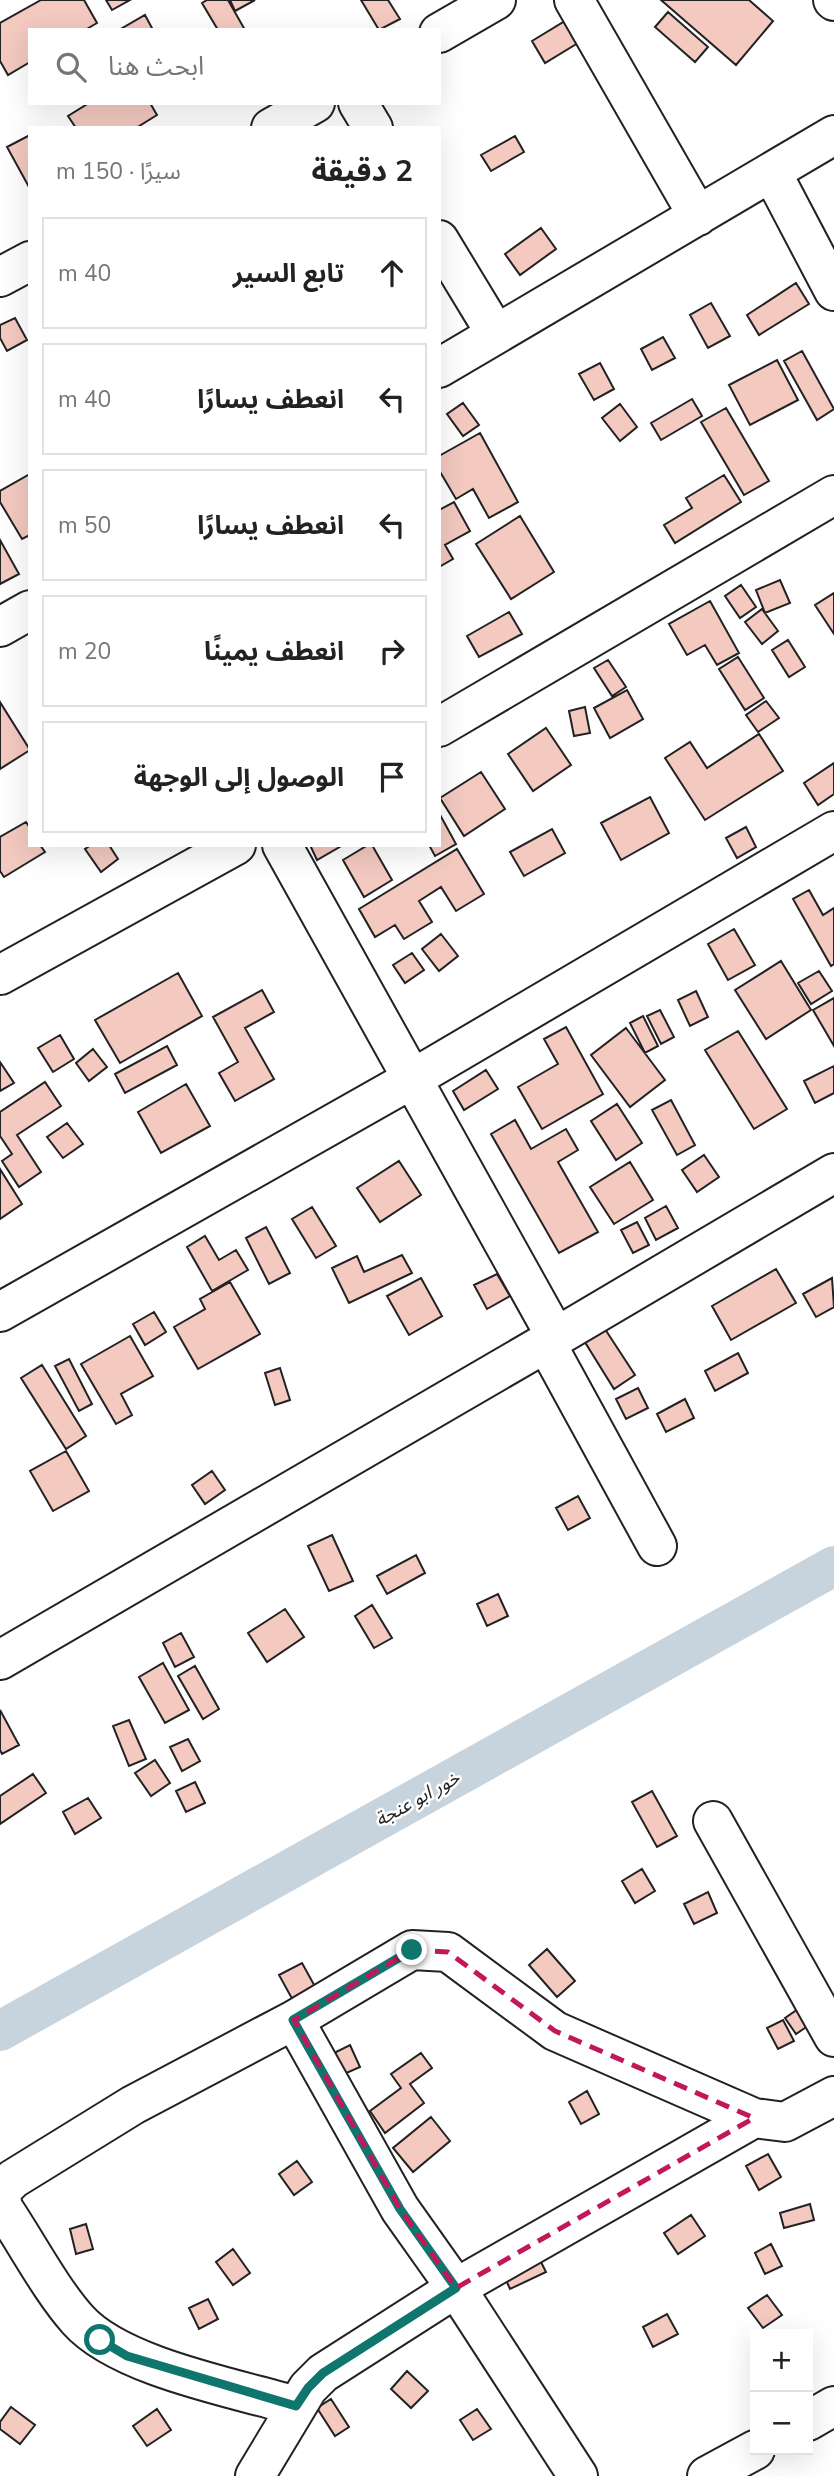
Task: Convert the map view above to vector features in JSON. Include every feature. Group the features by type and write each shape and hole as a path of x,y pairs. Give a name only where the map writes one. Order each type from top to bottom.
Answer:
{"street":[{"path":"441,32 496,0"},
{"path":"574,0 698,216"},
{"path":"275,126 311,105"},
{"path":"359,105 372,126"},
{"path":"441,367 834,135"},
{"path":"772,173 834,291"},
{"path":"441,243 496,334"},
{"path":"441,726 834,495"},
{"path":"0,627 28,611"},
{"path":"0,1312 412,1079 834,831"},
{"path":"0,975 232,847"},
{"path":"283,847 412,1079 551,1340 656,1546"},
{"path":"0,1660 834,1173"},
{"path":"713,1821 834,2037"},
{"path":"296,2406 127,2356 100,2340 78,2320 4,2208 0,2192 13,2179 133,2105 293,2020 412,1950 448,1952 555,2031 754,2118 785,2122 834,2096"},
{"path":"293,2020 400,2209 456,2288 578,2476"},
{"path":"255,2476 296,2406 308,2388 323,2373 456,2288 754,2118"},
{"path":"813,2418 834,2406"},
{"path":"717,2474 750,2453"}],"highlighted area":[{"path":"412,1950 448,1952 555,2031 754,2118 456,2288 400,2209 294,2020"}],"building":[{"path":"41,0 84,0 97,23 88,28 28,28 28,63 8,75 0,61 0,23"},
{"path":"106,0 130,0 112,10"},
{"path":"207,0 228,0 244,28 217,28 202,3"},
{"path":"230,0 255,0 235,11"},
{"path":"361,0 388,0 400,19 378,28"},
{"path":"661,0 749,0 773,21 736,65"},
{"path":"668,12 708,47 695,62 655,27"},
{"path":"145,15 152,28 122,28"},
{"path":"565,21 578,43 545,63 532,41"},
{"path":"86,105 151,105 157,115 139,126 75,126 68,116"},
{"path":"28,136 28,185 7,147"},
{"path":"515,136 524,152 491,171 481,155"},
{"path":"541,228 556,249 520,275 505,254"},
{"path":"796,283 809,304 759,335 747,315"},
{"path":"711,303 730,336 708,348 690,315"},
{"path":"15,318 27,340 7,351 0,338 0,325"},
{"path":"663,337 675,358 652,370 641,349"},
{"path":"802,351 834,409 817,420 784,361"},
{"path":"777,360 798,400 750,425 729,385"},
{"path":"600,363 614,389 594,400 579,374"},
{"path":"692,399 702,416 661,440 651,423"},
{"path":"463,403 479,425 463,436 447,414"},
{"path":"620,404 637,427 620,441 602,418"},
{"path":"726,408 769,481 744,495 701,422"},
{"path":"480,433 518,502 489,518 473,489 456,499 441,473 441,455"},
{"path":"28,475 28,536 22,539 0,502 0,491"},
{"path":"724,475 741,502 675,543 664,525 692,508 686,498"},
{"path":"454,502 470,531 445,545 453,559 441,566 441,509"},
{"path":"520,516 554,572 511,599 476,544"},
{"path":"0,540 19,574 0,584"},
{"path":"780,580 790,603 765,613 756,590"},
{"path":"741,585 756,607 740,618 725,596"},
{"path":"834,593 834,634 815,605"},
{"path":"710,601 739,653 717,665 705,645 687,655 669,624"},
{"path":"762,609 778,631 762,644 745,622"},
{"path":"509,612 522,634 479,657 467,636"},
{"path":"788,640 805,667 789,677 772,650"},
{"path":"738,657 764,698 745,710 719,669"},
{"path":"608,660 626,687 612,696 594,668"},
{"path":"627,690 643,719 610,738 594,708"},
{"path":"766,701 779,718 758,732 746,715"},
{"path":"0,702 28,747 28,751 0,769"},
{"path":"585,707 590,733 574,736 569,711"},
{"path":"546,728 571,765 533,791 508,754"},
{"path":"759,734 783,771 705,820 665,758 690,742 707,768"},
{"path":"834,763 834,794 818,805 804,783"},
{"path":"481,772 505,809 464,836 441,797"},
{"path":"650,797 669,833 621,860 601,823"},
{"path":"441,817 456,844 435,856 430,847 441,847"},
{"path":"26,822 28,847 41,847 45,852 4,877 0,871 0,837"},
{"path":"746,827 756,847 737,858 726,838"},
{"path":"552,829 565,853 524,876 510,852"},
{"path":"110,847 118,859 101,872 85,849"},
{"path":"311,847 340,847 317,860"},
{"path":"365,847 373,847 392,880 364,897 343,860"},
{"path":"457,849 484,894 456,911 441,887 419,901 432,922 404,939 395,925 375,937 359,909"},
{"path":"809,890 823,915 834,908 834,964 831,966 793,899"},
{"path":"734,929 755,965 728,980 708,944"},
{"path":"441,934 458,956 439,971 422,949"},
{"path":"412,953 424,970 405,983 393,965"},
{"path":"781,961 811,1010 766,1039 735,990"},
{"path":"819,971 832,991 811,1004 798,983"},
{"path":"178,973 202,1016 120,1063 95,1020"},
{"path":"262,990 274,1012 245,1028 274,1079 235,1101 219,1073 238,1062 213,1017"},
{"path":"696,991 708,1017 690,1026 678,1000"},
{"path":"834,998 834,1046 813,1010"},
{"path":"660,1010 674,1037 661,1044 647,1016"},
{"path":"643,1016 658,1046 645,1053 630,1023"},
{"path":"566,1027 603,1094 542,1129 518,1087 558,1064 544,1039"},
{"path":"626,1028 665,1080 630,1107 591,1055"},
{"path":"738,1031 787,1109 754,1129 705,1050"},
{"path":"60,1035 74,1059 53,1072 38,1048"},
{"path":"167,1046 177,1065 125,1093 115,1074"},
{"path":"93,1049 107,1067 89,1081 76,1063"},
{"path":"0,1062 14,1083 0,1091"},
{"path":"834,1066 834,1093 815,1103 804,1081"},
{"path":"486,1070 498,1089 464,1110 453,1091"},
{"path":"45,1082 61,1106 17,1135 41,1172 19,1187 2,1161 12,1154 0,1136 0,1112"},
{"path":"186,1084 210,1126 161,1153 138,1112"},
{"path":"671,1100 695,1145 677,1155 652,1110"},
{"path":"617,1104 642,1143 616,1160 591,1121"},
{"path":"515,1120 531,1149 566,1129 578,1150 558,1162 598,1232 559,1253 491,1134"},
{"path":"67,1123 83,1144 63,1158 47,1137"},
{"path":"704,1155 719,1177 697,1192 682,1170"},
{"path":"399,1161 421,1195 380,1222 357,1188"},
{"path":"630,1162 653,1200 614,1224 590,1187"},
{"path":"0,1169 22,1204 0,1219"},
{"path":"666,1206 678,1228 656,1240 645,1218"},
{"path":"312,1207 336,1246 316,1258 292,1219"},
{"path":"637,1222 649,1245 633,1253 621,1230"},
{"path":"266,1227 290,1273 269,1284 246,1238"},
{"path":"205,1236 219,1260 236,1250 248,1270 212,1291 187,1247"},
{"path":"402,1255 412,1273 349,1303 332,1268 357,1256 364,1272"},
{"path":"776,1269 796,1303 731,1340 712,1306"},
{"path":"497,1274 510,1296 487,1309 474,1285"},
{"path":"421,1278 442,1316 409,1335 387,1296"},
{"path":"832,1278 834,1307 816,1317 803,1294"},
{"path":"230,1282 260,1334 198,1369 174,1327 205,1309 200,1299"},
{"path":"154,1312 166,1332 145,1345 133,1324"},
{"path":"603,1326 635,1375 614,1389 583,1339"},
{"path":"130,1336 153,1376 121,1394 132,1415 116,1424 81,1364"},
{"path":"738,1353 748,1373 715,1391 705,1371"},
{"path":"69,1359 92,1404 79,1411 55,1366"},
{"path":"42,1365 86,1436 66,1449 21,1378"},
{"path":"280,1368 290,1400 275,1405 265,1373"},
{"path":"638,1388 648,1408 626,1419 616,1399"},
{"path":"685,1399 694,1418 666,1432 657,1414"},
{"path":"66,1451 89,1491 53,1511 30,1471"},
{"path":"212,1471 225,1490 205,1504 192,1485"},
{"path":"578,1496 590,1518 568,1530 556,1508"},
{"path":"332,1535 353,1581 329,1591 308,1546"},
{"path":"416,1555 425,1573 387,1594 377,1576"},
{"path":"498,1594 508,1616 487,1626 477,1604"},
{"path":"372,1605 392,1638 374,1648 355,1616"},
{"path":"285,1609 304,1637 267,1662 248,1633"},
{"path":"181,1633 194,1657 175,1667 163,1643"},
{"path":"163,1663 189,1710 165,1723 139,1677"},
{"path":"195,1666 219,1709 203,1719 178,1676"},
{"path":"0,1710 19,1745 2,1754 0,1750"},
{"path":"129,1720 146,1759 129,1766 113,1726"},
{"path":"188,1739 200,1761 182,1771 170,1747"},
{"path":"155,1760 170,1783 151,1796 135,1773"},
{"path":"33,1774 46,1793 0,1824 0,1796"},
{"path":"195,1782 205,1803 186,1812 176,1791"},
{"path":"652,1791 677,1836 657,1847 632,1802"},
{"path":"88,1798 101,1818 75,1834 63,1812"},
{"path":"642,1869 655,1891 635,1903 622,1881"},
{"path":"708,1892 717,1913 694,1924 684,1904"},
{"path":"547,1949 575,1981 557,1997 529,1965"},
{"path":"302,1963 329,2012 306,2024 279,1975"},
{"path":"807,2003 818,2019 796,2034 785,2018"},
{"path":"783,2020 794,2041 778,2049 767,2028"},
{"path":"350,2045 360,2067 342,2075 332,2054"},
{"path":"421,2053 432,2068 410,2084 424,2103 385,2133 370,2111 401,2088 391,2074"},
{"path":"587,2091 599,2114 581,2124 569,2102"},
{"path":"431,2117 450,2141 413,2172 393,2148"},
{"path":"768,2154 781,2177 759,2190 746,2166"},
{"path":"297,2161 312,2182 294,2195 279,2174"},
{"path":"810,2204 814,2220 784,2228 780,2213"},
{"path":"691,2215 705,2236 678,2254 664,2233"},
{"path":"86,2224 93,2249 76,2254 70,2229"},
{"path":"771,2244 782,2266 765,2274 755,2253"},
{"path":"233,2249 250,2273 233,2285 216,2262"},
{"path":"537,2254 546,2272 510,2289 502,2271"},
{"path":"767,2295 782,2315 763,2328 748,2308"},
{"path":"208,2299 218,2319 199,2329 189,2308"},
{"path":"667,2314 678,2334 653,2347 643,2327"},
{"path":"407,2371 428,2391 411,2408 391,2389"},
{"path":"331,2399 349,2427 335,2436 317,2408"},
{"path":"11,2407 35,2425 20,2444 0,2429 0,2422"},
{"path":"157,2409 171,2430 147,2446 133,2426"},
{"path":"477,2409 491,2429 473,2440 460,2420"}],"waterway":[{"name":"خور ابو عنجة","path":"0,2031 834,1566"}],"route":[{"path":"100,2340 127,2356 296,2406 308,2388 323,2373 456,2288 400,2209 293,2020 412,1950"}]}
